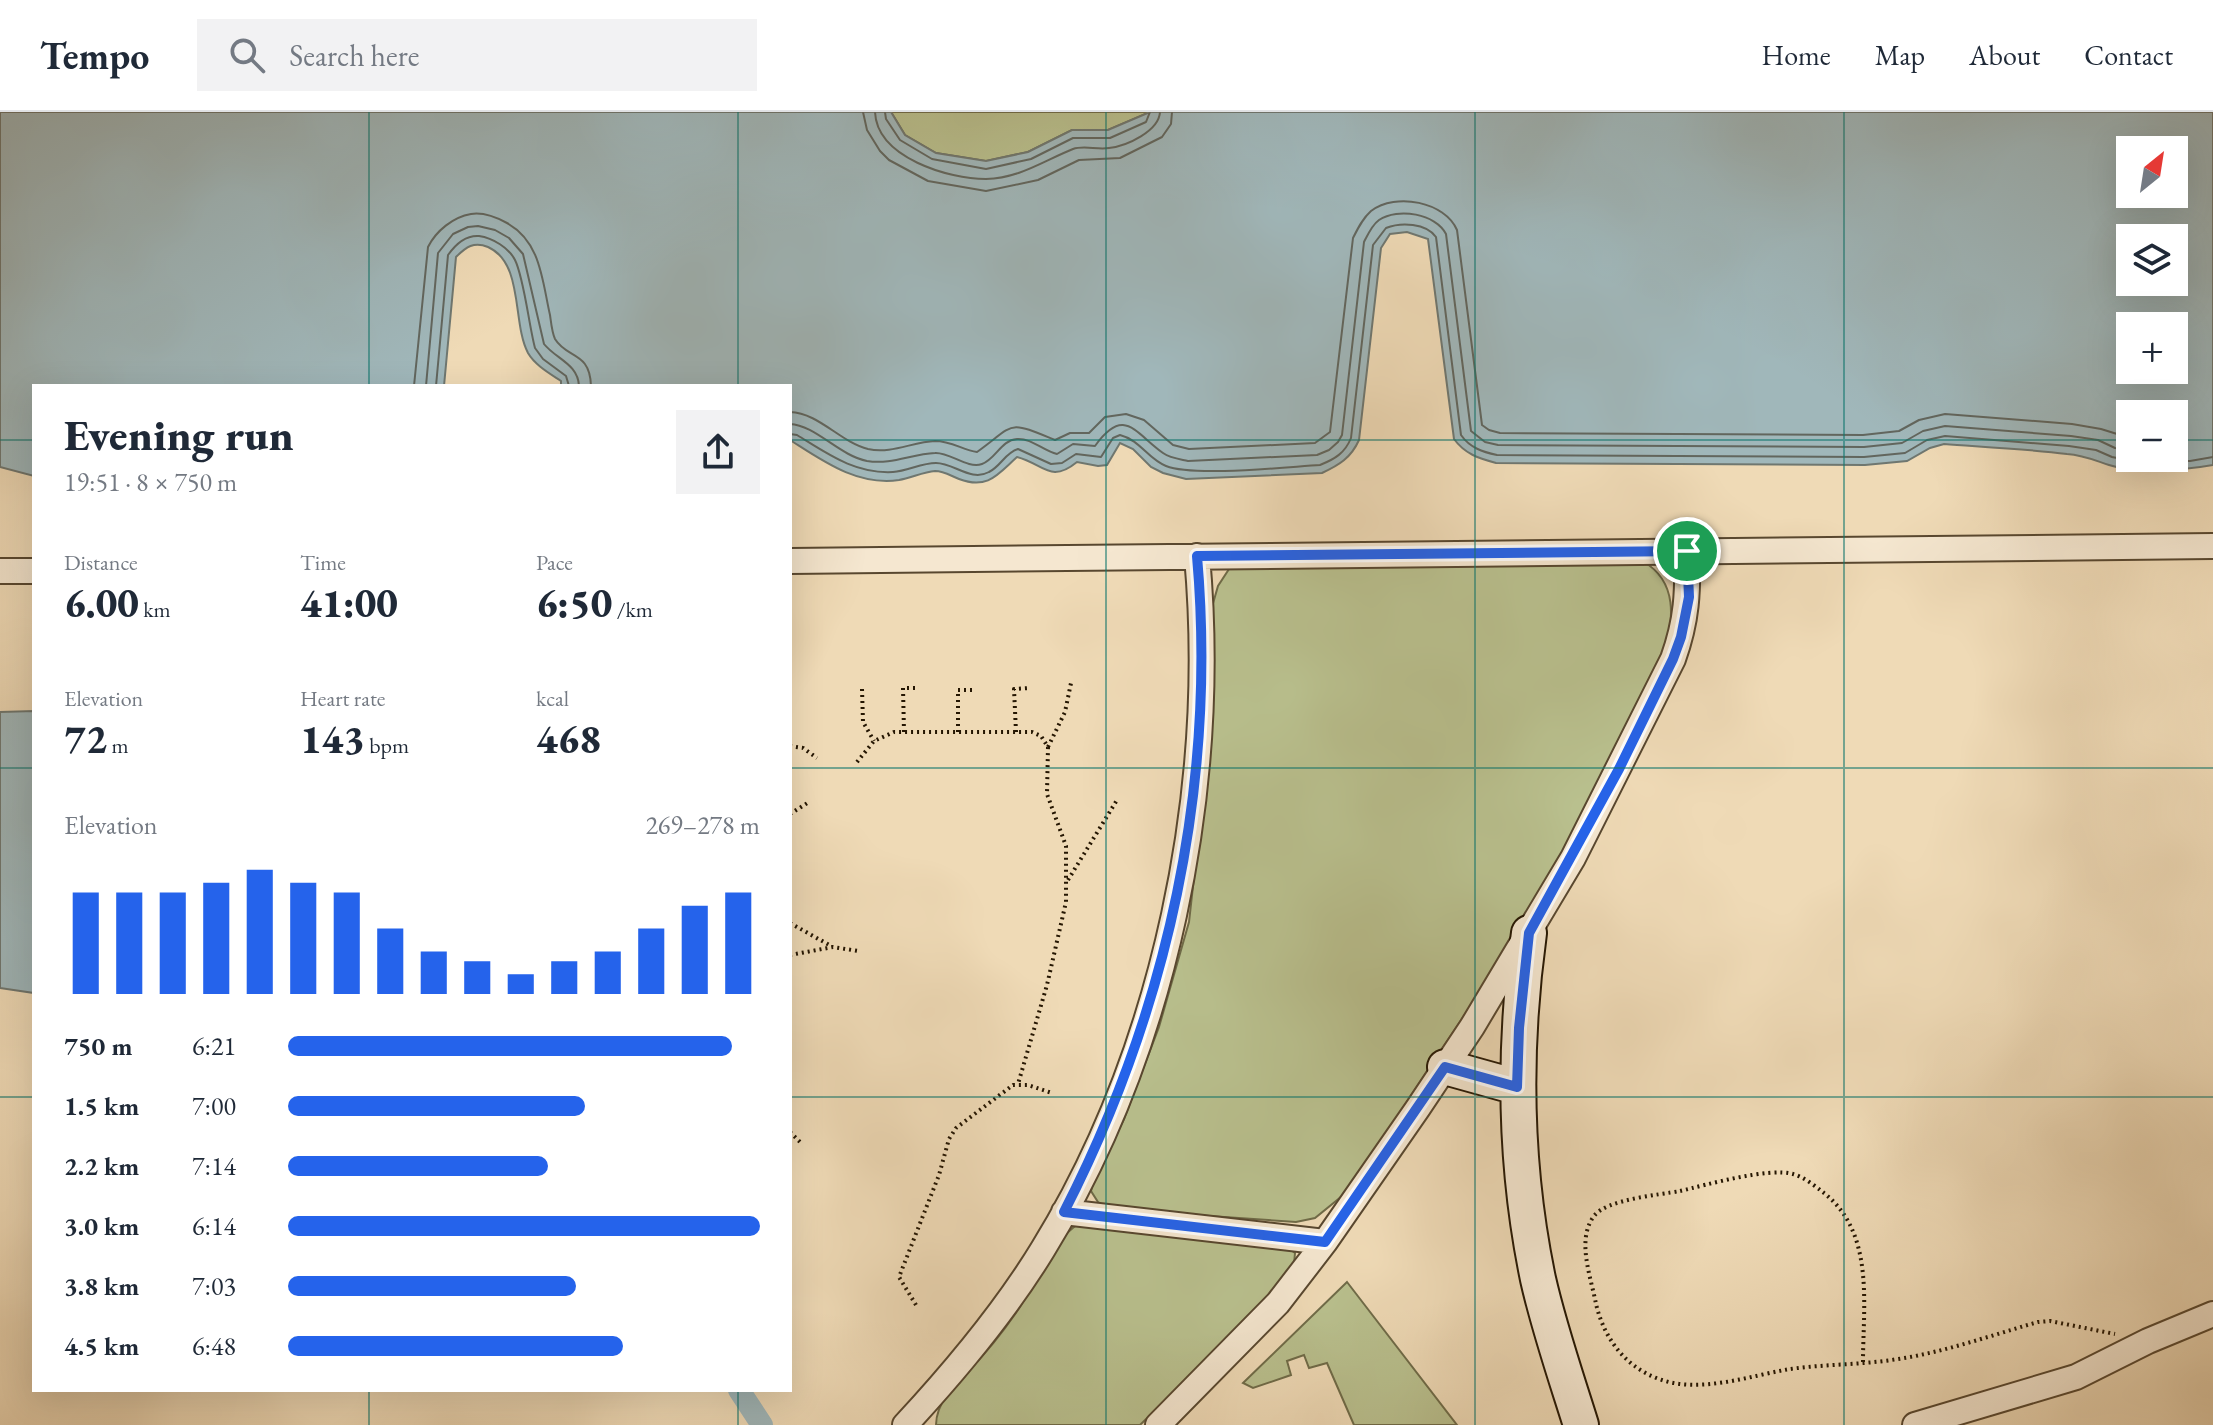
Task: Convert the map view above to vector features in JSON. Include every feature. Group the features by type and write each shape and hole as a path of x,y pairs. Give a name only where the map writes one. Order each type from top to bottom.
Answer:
{"main road":[{"path":"1529,933 1519,1028 1517,1087 1528,1226 1551,1331 1581,1425"},
{"path":"1445,1067 1517,1087"}],"street":[{"path":"792,561 2213,546"},
{"path":"1158,1425 1278,1303 1325,1242 1445,1067 1529,933 1619,769 1673,659 1689,597 1687,551"},
{"path":"905,1425 942,1386 1004,1307 1044,1248 1108,1121 1130,1065 1149,1008 1179,892 1198,759 1201,654 1197,556"},
{"path":"0,571 32,571"},
{"path":"1064,1212 1325,1242"},
{"path":"1915,1425 2076,1377 2148,1341 2213,1314"}],"path":[{"path":"1018,1084 1047,985 1066,902 1066,846 1047,794 1048,747 1065,712 1071,683"},
{"path":"904,732 903,688 919,688"},
{"path":"1016,732 1014,689 1029,688"},
{"path":"862,689 863,722 874,741"},
{"path":"958,732 958,690 974,690"},
{"path":"857,762 874,741 885,734 904,732 1037,733 1048,747"},
{"path":"792,746 803,748 817,758"},
{"path":"1066,882 1117,800"},
{"path":"792,813 809,802"},
{"path":"792,924 833,947"},
{"path":"792,955 833,947 858,951"},
{"path":"916,1305 899,1277 939,1175 949,1139 956,1128 1006,1088 1018,1084 1052,1093"},
{"path":"792,1134 800,1142"},
{"path":"1863,1362 1861,1256 1854,1231 1830,1198 1812,1183 1792,1173 1758,1175 1626,1201 1604,1207 1595,1215 1588,1229 1585,1250 1599,1316 1610,1341 1638,1369 1661,1380 1687,1385 1922,1355 2050,1321 2148,1341"}],"green space":[{"path":"891,112 1150,112 1108,130 1072,130 1028,152 986,161 936,153 905,135"},
{"path":"1644,562 1655,570 1668,591 1671,614 1666,652 1578,832 1497,966 1347,1192 1315,1218 1296,1222 1107,1209 1098,1202 1091,1191 1093,1183 1124,1119 1159,1027 1189,922 1211,725 1212,607 1218,586 1231,566"},
{"path":"1080,1223 1291,1250 1295,1253 1294,1264 1268,1300 1140,1425 936,1425 939,1409 947,1394 1003,1331 1054,1249"},
{"path":"1347,1282 1457,1425 1354,1425 1327,1363 1309,1368 1304,1355 1287,1361 1291,1375 1253,1388 1243,1383"}],"water":[{"path":"0,112 891,112 905,135 936,153 986,161 1028,152 1072,130 1108,130 1150,112 2213,112 2213,465 2188,468 2188,400 2116,400 2116,467 2073,455 1944,444 1907,461 1865,465 1489,461 1467,452 1454,439 1428,239 1407,232 1390,234 1381,248 1359,440 1344,460 1322,473 1186,479 1151,467 1133,449 1120,443 1107,465 1077,462 1053,472 1017,457 992,478 978,483 935,471 884,481 855,476 792,441 792,384 561,384 528,353 507,266 488,247 478,245 467,248 456,257 444,384 32,384 32,475 0,467"},
{"path":"32,711 32,993 0,988 0,712"}],"waterway":[{"path":"740,1392 762,1425"}],"route":[{"path":"1687,551 1689,597 1673,659 1573,858 1529,933 1522,981 1517,1087 1445,1067 1325,1242 1064,1212 1108,1121 1130,1065 1149,1008 1179,892 1197,773 1201,654 1197,556 1687,551"}]}
